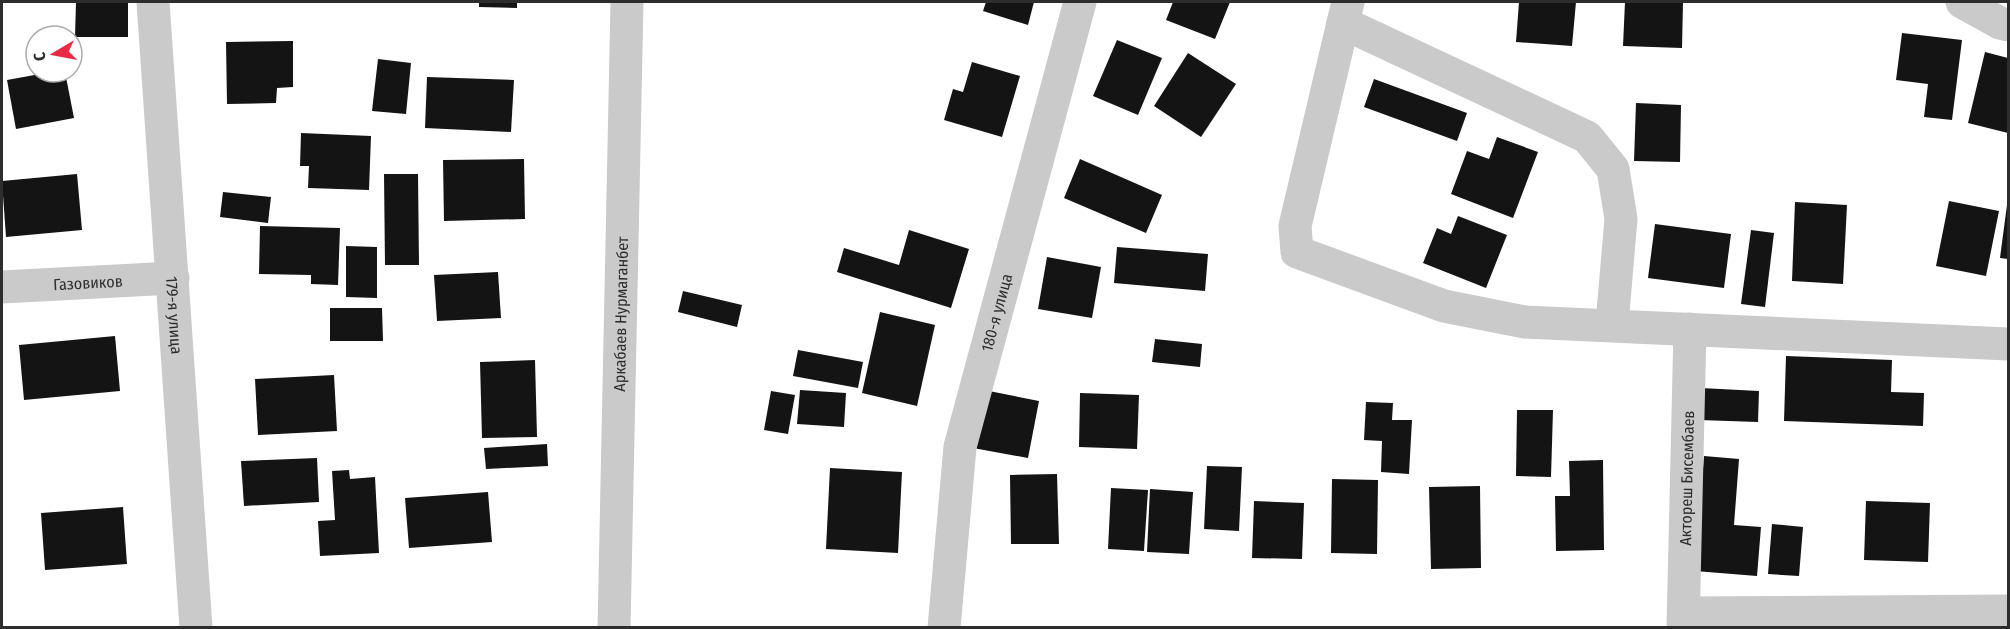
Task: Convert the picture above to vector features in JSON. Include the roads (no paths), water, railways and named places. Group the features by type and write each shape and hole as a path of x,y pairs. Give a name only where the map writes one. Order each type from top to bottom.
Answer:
{"street":[{"name":"179-я улица","path":"153,2 196,627"},
{"name":"Аркабаев Нурмаганбет","path":"614,627 627,2"},
{"name":"180-я улица","path":"944,627 960,447 1080,2"},
{"path":"1962,2 2008,25"},
{"path":"1612,324 1622,219 1612,169 1587,137 1345,12 1295,226 1297,252 1444,306 1526,322 1612,324 2008,344"},
{"name":"Газовиков","path":"2,286 173,278"},
{"name":"Актореш Бисембаев","path":"1684,620 1690,329"},
{"path":"1684,620 2008,611"}]}
